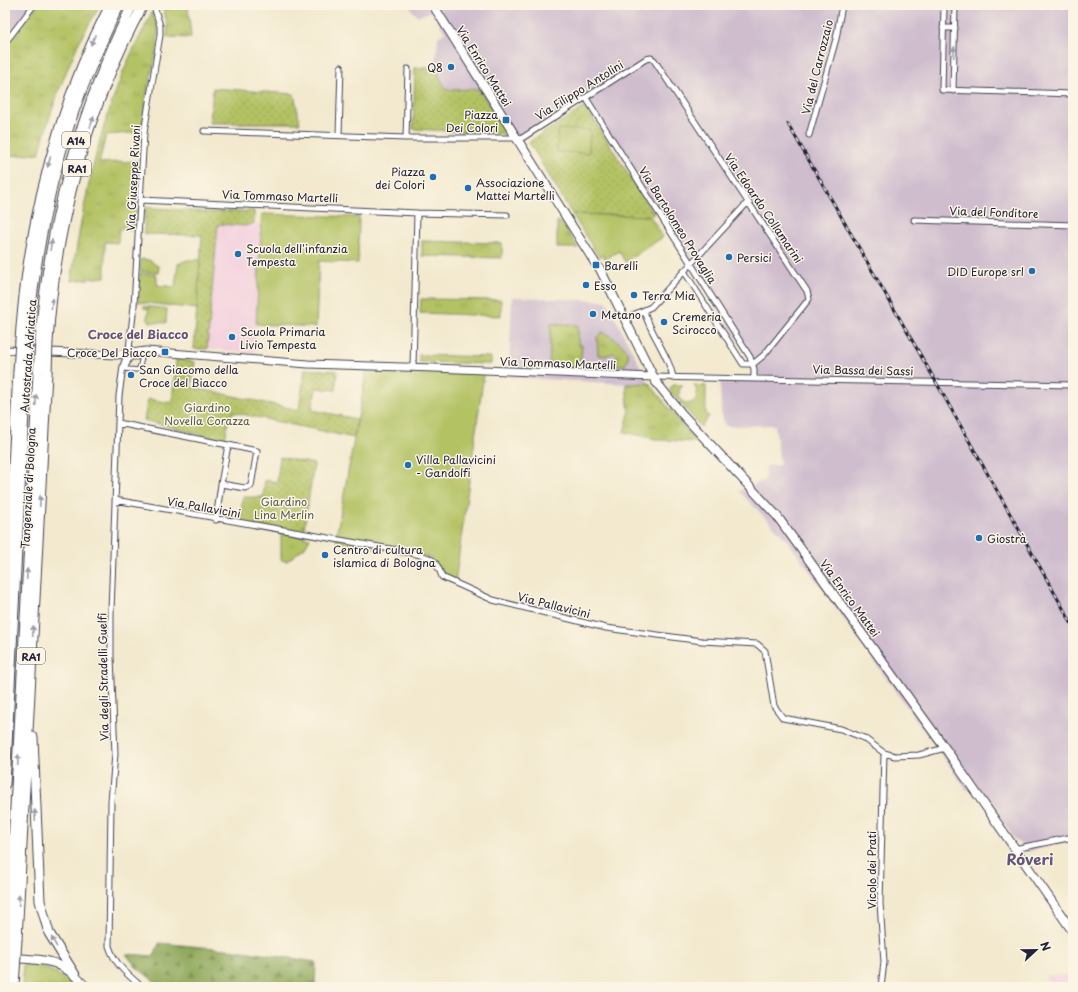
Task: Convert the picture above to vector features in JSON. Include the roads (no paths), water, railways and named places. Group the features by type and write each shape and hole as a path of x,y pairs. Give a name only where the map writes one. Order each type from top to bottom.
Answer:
{"highway":[{"name":"RA1","path":"24,340 30,250 47,172 73,90 110,5"},
{"name":"Autostrada Adriatica","path":"5,784 24,340 38,252 58,162 81,93 119,5"},
{"name":"Autostrada Adriatica","path":"44,341 49,256 68,167 83,119 104,64 132,5"},
{"name":"Tangenziale di Bologna","path":"14,987 12,939 30,684 44,341 56,264 70,194 92,121 117,59 143,5"},
{"path":"117,59 150,5"},
{"name":"Tangenziale di Bologna","path":"5,618 22,372"},
{"name":"Autostrada Adriatica","path":"6,987 12,939 42,373"},
{"path":"30,684 33,700 33,768 40,901 50,933 75,975"}],"main road":[{"name":"Via Enrico Mattei","path":"432,5 518,139 596,266 602,273 605,282 653,377 682,414 777,516 945,748 1073,932"},
{"name":"Via Tommaso Martelli","path":"5,350 116,355 146,351 308,364 653,377"},
{"path":"5,957 50,961 65,967 86,987"}],"street":[{"path":"5,42 7,35 34,5"},
{"name":"Via Giuseppe Rivani","path":"127,354 134,306 144,134 160,35 160,26 150,5"},
{"name":"Via del Carrozzaio","path":"810,134 836,40 842,5"},
{"path":"944,5 942,90 1073,94"},
{"path":"953,91 956,5"},
{"path":"943,28 955,28"},
{"name":"Via Filippo Antolini","path":"518,139 650,58"},
{"name":"Via Edoardo Collamarini","path":"650,58 656,62 807,291 809,299 774,344 753,364"},
{"path":"339,136 341,67"},
{"path":"406,138 408,69"},
{"name":"Via Bartolomeo Provaglia","path":"586,98 753,364 754,379"},
{"path":"204,131 406,138 518,139"},
{"name":"Via Tommaso Martelli","path":"141,200 507,216"},
{"path":"624,319 651,307 748,202"},
{"path":"413,368 418,213"},
{"name":"Via del Fonditore","path":"914,220 1073,225"},
{"name":"Via Bartolomeo Provaglia","path":"684,271 743,364 753,364"},
{"path":"644,311 650,330 671,370 673,378"},
{"name":"Via degli Stradelli Guelfi","path":"127,354 122,366 114,500 111,657 115,754 111,802 109,946 118,965 142,987"},
{"path":"142,357 139,370 125,369 130,358 142,357"},
{"name":"Via Bassa dei Sassi","path":"653,377 1073,385"},
{"path":"118,423 257,451 251,486 245,488 221,484"},
{"path":"216,520 228,445"},
{"name":"Via Pallavicini","path":"114,500 216,520 413,553 430,558 438,564 442,577 493,600 606,628 702,641 757,644 765,651 774,706 783,718 841,729 864,738 884,753 895,756 907,757 945,748"},
{"name":"Vicolo dei Prati","path":"881,987 884,962 880,895 884,753"},
{"path":"1014,849 1073,837"}],"railway":[{"path":"788,124 936,382 1073,626"}],"place":[{"name":"Q8","path":"451,67"},
{"name":"Piazza Dei Colori","path":"506,120"},
{"name":"Piazza dei Colori","path":"433,177"},
{"name":"Associazione Mattei Martelli","path":"468,188"},
{"name":"Scuola dell'infanzia Tempesta","path":"238,254"},
{"name":"Persici","path":"729,257"},
{"name":"Barelli","path":"596,265"},
{"name":"DID Europe srl","path":"1032,271"},
{"name":"Esso","path":"586,285"},
{"name":"Terra Mia","path":"634,295"},
{"name":"Metano","path":"593,314"},
{"name":"Cremeria Scirocco","path":"664,322"},
{"name":"Scuola Primaria Livio Tempesta","path":"232,337"},
{"name":"Croce Del Biacco","path":"165,352"},
{"name":"San Giacomo della Croce del Biacco","path":"131,375"},
{"name":"Villa Pallavicini - Gandolfi","path":"408,465"},
{"name":"Giostrà","path":"979,538"},
{"name":"Centro di cultura islamica di Bologna","path":"325,555"}],"district":[{"name":"Croce del Biacco","path":"138,334"},
{"name":"Róveri","path":"1030,858"}],"park label":[{"name":"Giardino Novella Corazza","path":"207,413"},
{"name":"Giardino Lina Merlin","path":"284,507"}]}
